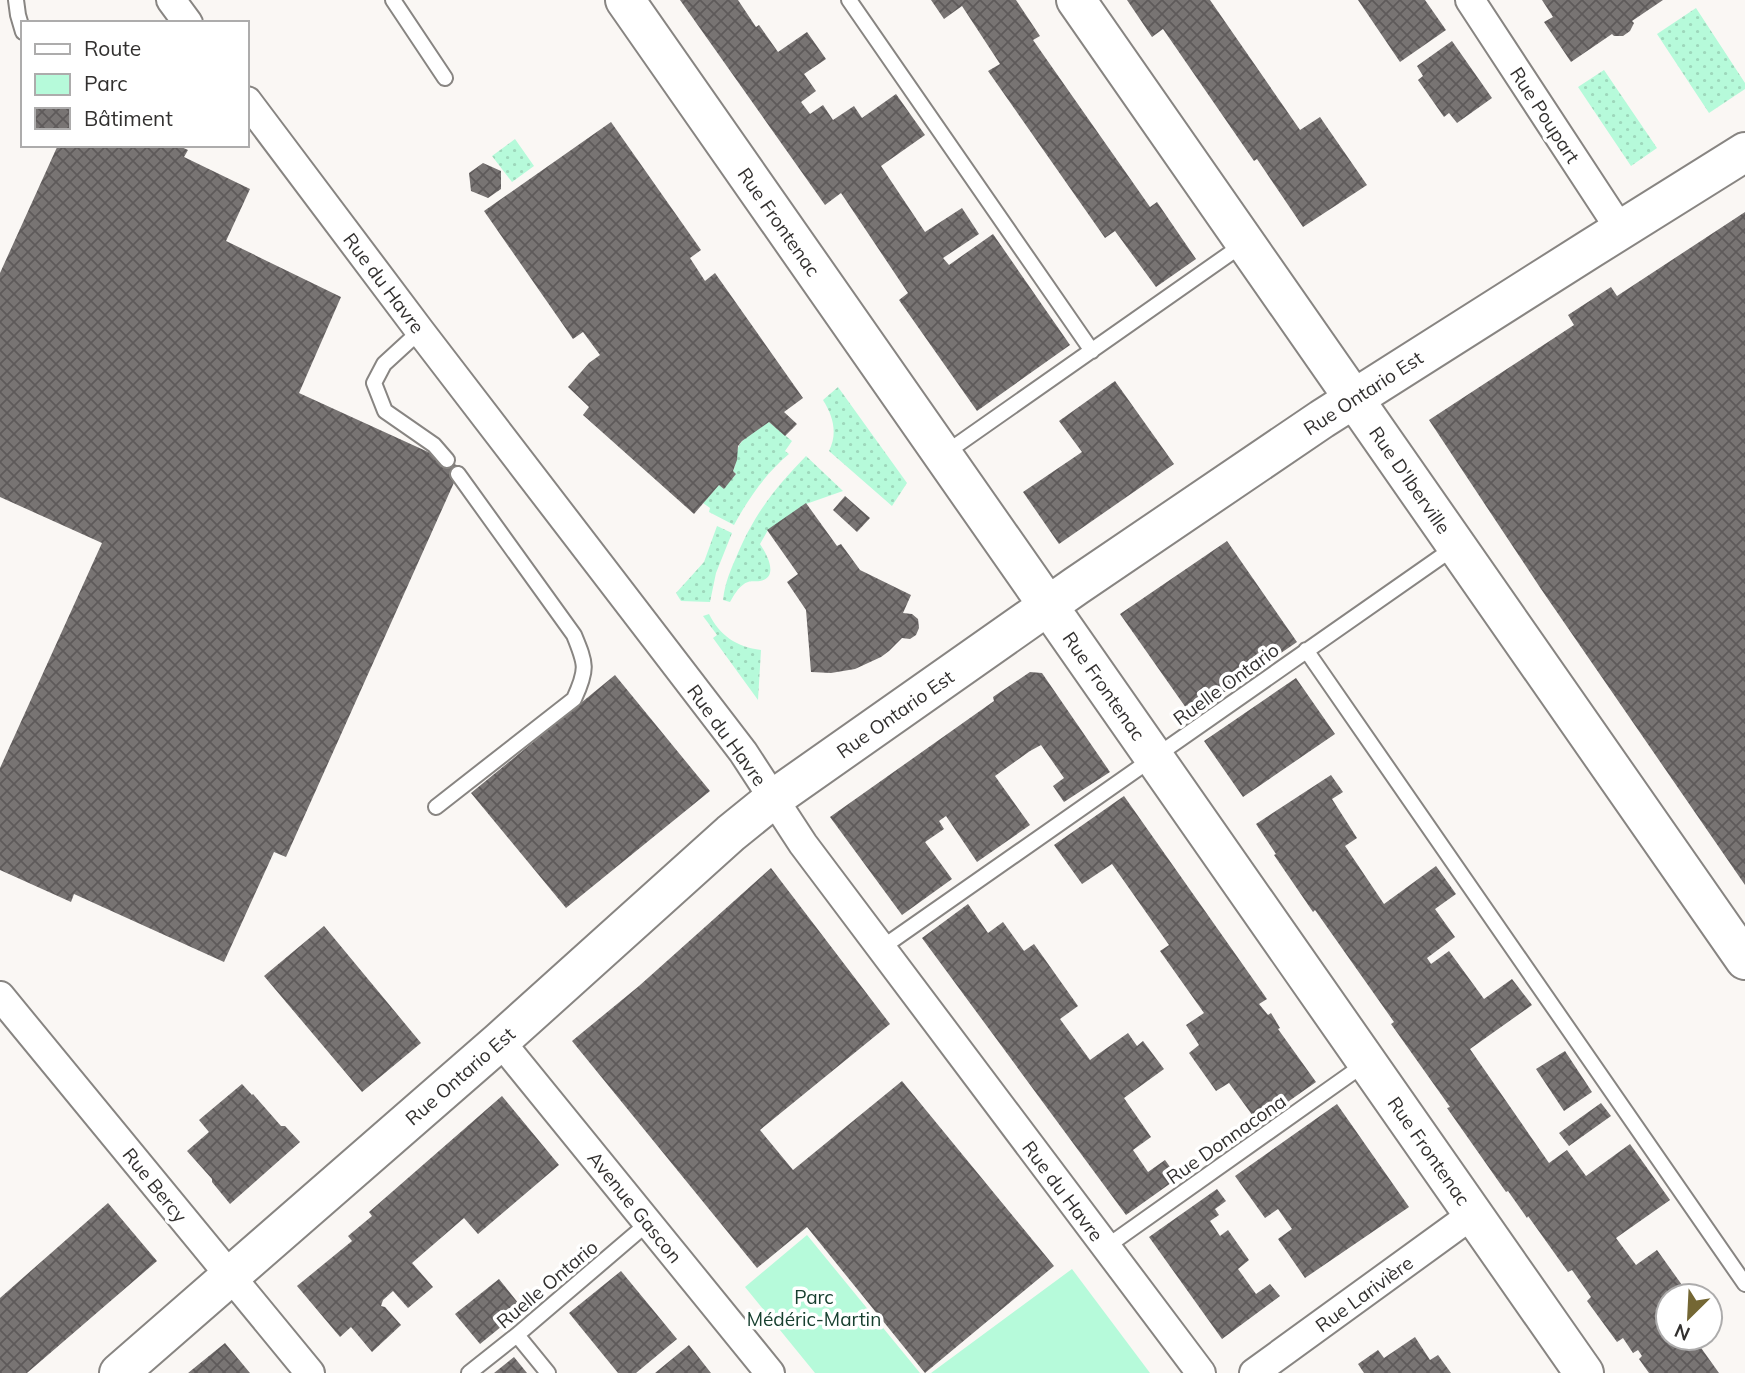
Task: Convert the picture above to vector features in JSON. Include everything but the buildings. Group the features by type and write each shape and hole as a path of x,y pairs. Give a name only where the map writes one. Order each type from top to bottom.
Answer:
{"main road":[{"name":"Rue Frontenac","path":"625,0 1473,1214 1579,1371"},
{"name":"Rue D'Iberville","path":"1076,0 1745,960"},
{"name":"Rue Ontario Est","path":"119,1373 773,799 1048,606 1354,398 1745,152"}],"street":[{"path":"171,0 187,21"},
{"name":"Rue Poupart","path":"1470,0 1620,229"},
{"name":"Rue du Havre","path":"248,102 743,752 803,844 880,949 1201,1373"},
{"name":"Rue Bercy","path":"0,996 310,1373"},
{"name":"Avenue Gascon","path":"500,1041 771,1373"},
{"name":"Rue Larivière","path":"1254,1373 1473,1214"}],"lane":[{"path":"16,0 21,25"},
{"path":"393,0 445,78"},
{"path":"849,0 1092,351"},
{"path":"943,455 1245,243"},
{"path":"420,331 384,364 374,383 385,411 434,445 447,460"},
{"path":"436,807 574,699 582,681 584,660 574,635 458,474"},
{"name":"Ruelle Ontario","path":"880,949 1456,546"},
{"path":"1306,650 1745,1284"},
{"name":"Rue Donnacona","path":"1106,1247 1367,1063"},
{"name":"Ruelle Ontario","path":"469,1373 648,1223"},
{"path":"517,1335 548,1373"}],"green space":[{"path":"1696,8 1745,83 1745,89 1709,113 1657,34"},
{"path":"1604,70 1657,148 1631,166 1578,87"},
{"path":"515,139 534,166 512,182 492,156"},
{"path":"838,387 907,483 892,506 829,451 833,425 823,400"},
{"path":"769,422 792,441 785,451 789,454 758,487 734,525 709,512 710,508 703,503 719,485 724,488 736,474 733,471 740,444"},
{"path":"806,456 843,491 806,504 768,530 760,544 770,564 769,575 766,579 744,584 730,602 723,600 731,570 752,525 776,490"},
{"path":"717,526 732,533 716,573 710,602 681,601 676,593 704,562"},
{"path":"709,614 718,628 730,639 761,650 758,700 713,638 717,635 703,616"},
{"name":"Parc Médéric-Martin","path":"807,1235 920,1373 815,1373 745,1287"},
{"path":"1072,1269 1150,1373 931,1373"}]}
